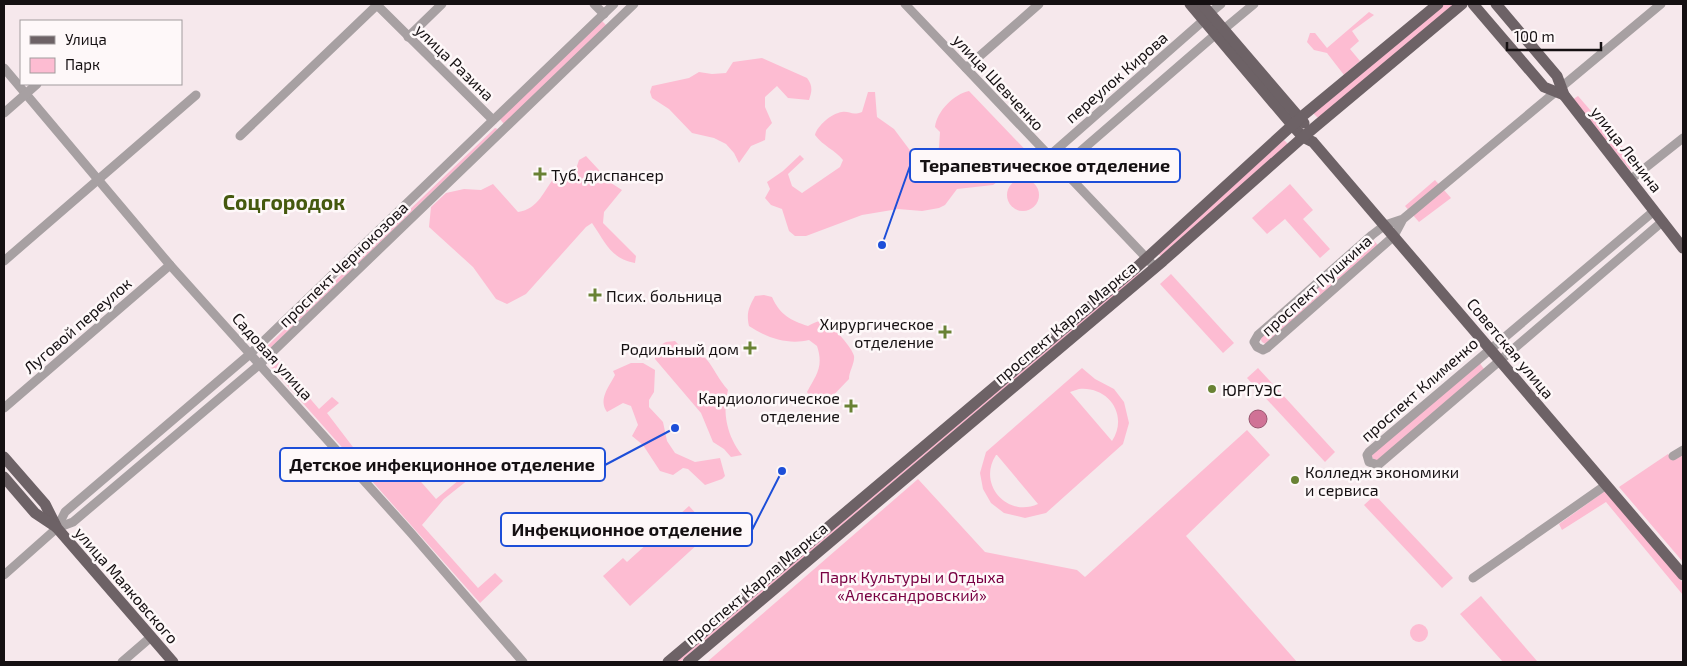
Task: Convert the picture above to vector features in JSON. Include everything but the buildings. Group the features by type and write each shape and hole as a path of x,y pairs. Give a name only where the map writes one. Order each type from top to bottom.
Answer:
{"main road":[{"name":"Советская улица","path":"1190,4 1207,17 1220,32 1683,575"},
{"name":"Советская улица","path":"1202,4 1207,17"},
{"name":"проспект Карла Маркса","path":"688,662 1151,262 1296,122 1438,4"},
{"name":"проспект Карла Маркса","path":"668,662 1151,262 1309,136 1462,4"},
{"name":"улица Ленина","path":"1473,4 1544,87 1560,92"},
{"name":"улица Ленина","path":"1496,4 1557,76 1560,92 1683,248"},
{"name":"улица Маяковского","path":"4,457 44,504 57,528 173,662"},
{"name":"улица Маяковского","path":"4,476 35,513 57,528"}],"street":[{"path":"240,136 377,4"},
{"name":"улица Разина","path":"377,4 493,120"},
{"path":"408,37 442,4"},
{"path":"594,4 604,14"},
{"name":"проспект Чернокозова","path":"4,576 57,528 65,512 250,354 614,4"},
{"name":"проспект Чернокозова","path":"57,528 74,522 260,364 634,4"},
{"name":"улица Шевченко","path":"905,4 1048,157 1151,262"},
{"path":"966,68 1039,4"},
{"name":"переулок Кирова","path":"1048,157 1221,4"},
{"name":"переулок Кирова","path":"1060,169 1254,4"},
{"name":"проспект Пушкина","path":"1403,219 1385,224 1258,335 1254,342 1257,347 1263,350 1267,348 1394,236 1403,219 1560,92 1661,4"},
{"name":"Садовая улица","path":"4,68 170,265 523,662"},
{"path":"4,113 36,85"},
{"path":"4,261 196,95"},
{"path":"1630,180 1683,138"},
{"name":"проспект Клименко","path":"1654,211 1490,347 1369,452 1367,455 1368,462 1378,465 1662,221"},
{"name":"Луговой переулок","path":"4,408 170,265"},
{"path":"1673,456 1683,450"},
{"path":"1473,578 1606,486"},
{"path":"122,662 151,637"}],"green space":[{"path":"1443,4 1456,4 1319,119 1313,113"},
{"path":"1369,12 1374,15 1352,31 1359,41 1350,49 1360,61 1344,75 1327,53 1314,50 1307,42 1310,33 1315,33 1327,48"},
{"path":"602,21 608,27 504,124 499,118"},
{"path":"762,58 807,78 811,86 811,94 809,100 788,98 777,86 765,97 765,107 772,123 766,130 765,140 751,146 739,163 734,153 726,144 714,138 692,133 669,109 652,98 650,92 652,86 689,78 699,72 712,74 726,73 733,62"},
{"path":"969,91 1037,162 1029,171 1001,179 993,185 957,189 945,205 939,208 922,211 898,209 862,215 806,236 795,236 789,231 782,209 771,205 765,198 770,189 767,182 783,171 800,155 804,159 788,174 792,186 802,193 840,167 843,160 815,135 816,131 830,117 838,113 856,114 862,112 868,92 875,92 877,117 894,129 918,161 925,162 934,158 939,147 940,132 935,127 939,115 952,99"},
{"path":"1578,96 1637,164 1630,170 1572,100"},
{"path":"495,128 498,129 262,356 260,353"},
{"path":"1284,140 1289,145 1162,258 1157,252"},
{"path":"586,156 611,183 622,190 604,212 603,223 636,256 635,263 627,261 609,249 592,223 586,227 526,294 507,304 496,299 473,267 429,227 431,207 446,193 464,189 481,190 493,184 518,212 525,210 540,199 555,177 574,175 579,160"},
{"path":"1023,179 1034,184 1039,195 1034,206 1023,211 1012,206 1007,195 1012,184"},
{"path":"1435,180 1451,198 1419,222 1405,206"},
{"path":"1290,184 1313,210 1303,219 1330,249 1320,258 1285,219 1267,234 1252,218"},
{"path":"1371,238 1380,247 1267,345 1262,342 1260,338"},
{"path":"1138,271 1140,274 680,662 674,662"},
{"path":"1171,274 1234,343 1223,353 1160,284"},
{"path":"764,295 772,297 782,313 796,321 808,326 819,321 826,322 842,338 853,353 854,359 849,379 824,405 807,392 818,371 820,360 817,346 809,340 793,342 778,339 763,334 749,326 748,314 751,304 755,296"},
{"path":"675,341 682,348 699,353 705,358 728,390 726,399 727,424 729,432 742,455 731,457 724,449 713,442 701,413 655,359 655,348 666,342"},
{"path":"278,359 298,378 294,380 319,409 332,397 339,403 327,413 356,451 386,475 388,467 395,468 395,475 408,467 436,499 498,448 503,452 444,499 422,525 478,588 495,573 503,581 480,603 270,366"},
{"path":"1479,362 1484,369 1376,462 1370,455"},
{"path":"631,363 643,363 655,370 654,392 649,400 649,407 663,422 667,441 675,453 695,462 720,458 725,476 722,479 705,485 688,469 683,468 673,475 660,471 643,445 632,436 638,425 631,406 623,403 607,412 604,398 615,375 613,371"},
{"path":"1082,368 1095,379 1114,389 1124,402 1129,423 1123,444 1046,513 1025,518 1004,513 991,503 983,489 980,473 986,452","holes":["1079,389 1099,392 1113,404 1117,412 1118,421 1117,431 1112,441 1070,392","997,455 1038,504 1027,507 1016,506 998,496 990,477 991,466"]},
{"path":"1258,368 1335,452 1325,462 1247,378"},
{"name":"Парк Культуры и Отдыха «Александровский»","path":"1247,430 1270,455 1186,536 1297,662 707,662 918,479 985,552 1077,570 1085,577"},
{"path":"1683,453 1683,562 1619,487 1668,454 1673,459"},
{"path":"1605,491 1683,583 1683,595 1606,502 1562,530 1559,524"},
{"path":"1375,495 1453,578 1442,588 1364,505"},
{"path":"689,506 712,531 630,606 603,576 623,558 627,562"},
{"path":"1481,596 1536,662 1503,662 1460,614"},
{"path":"1419,624 1425,627 1428,633 1425,639 1419,642 1413,639 1410,633 1413,627"}],"shaded area":[{"path":"1254,410 1262,410 1267,415 1265,426 1254,428 1249,423 1249,415"}],"place":[{"name":"Туб. диспансер","path":"540,174"},
{"name":"Терапевтическое отделение","path":"882,245"},
{"name":"Псих. больница","path":"595,295"},
{"name":"Хирургическое отделение","path":"945,332"},
{"name":"Родильный дом","path":"750,348"},
{"name":"ЮРГУЭС","path":"1212,389"},
{"name":"Кардиологическое отделение","path":"851,406"},
{"name":"Детское инфекционное отделение","path":"675,428"},
{"name":"Инфекционное отделение","path":"782,471"},
{"name":"Колледж экономики и сервиса","path":"1295,480"}],"district":[{"name":"Соцгородок","path":"284,201"}]}
